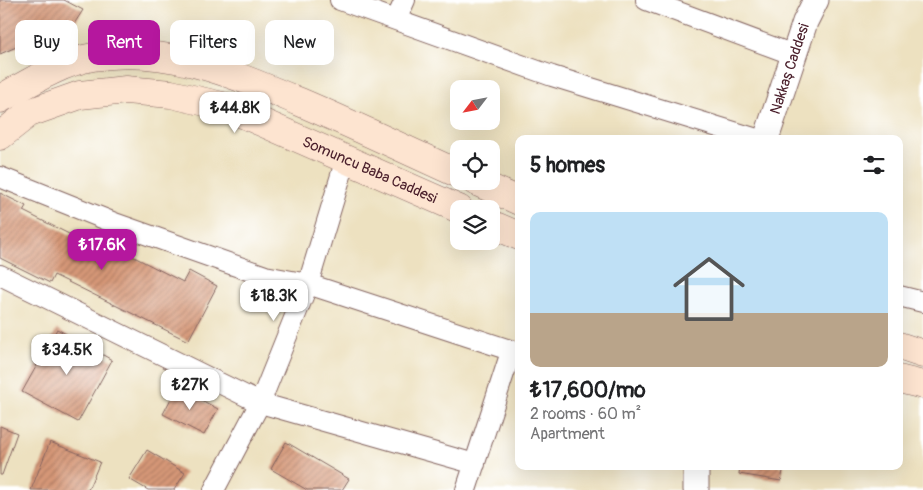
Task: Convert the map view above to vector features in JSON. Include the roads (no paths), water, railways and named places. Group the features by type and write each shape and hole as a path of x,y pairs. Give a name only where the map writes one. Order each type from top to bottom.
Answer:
{"main road":[{"path":"0,99 48,72 92,57 157,55 222,70 337,118 450,170"},
{"name":"Somuncu Baba Caddesi","path":"0,136 29,113 80,96 126,90 171,94 227,107 450,205"},
{"path":"495,190 515,199"},
{"path":"500,228 515,234"},
{"path":"903,347 923,354"},
{"path":"903,380 923,385"}],"street":[{"path":"340,0 552,76 743,135"},
{"path":"396,20 405,0"},
{"path":"646,0 794,55"},
{"name":"Nakkaş Caddesi","path":"767,135 805,22 816,0"},
{"path":"214,490 260,403 308,284 346,159"},
{"path":"0,177 117,224 265,276 308,284 515,352 466,490"},
{"path":"0,275 260,403 475,464"},
{"path":"903,297 923,302"},
{"path":"696,470 696,490"}]}
